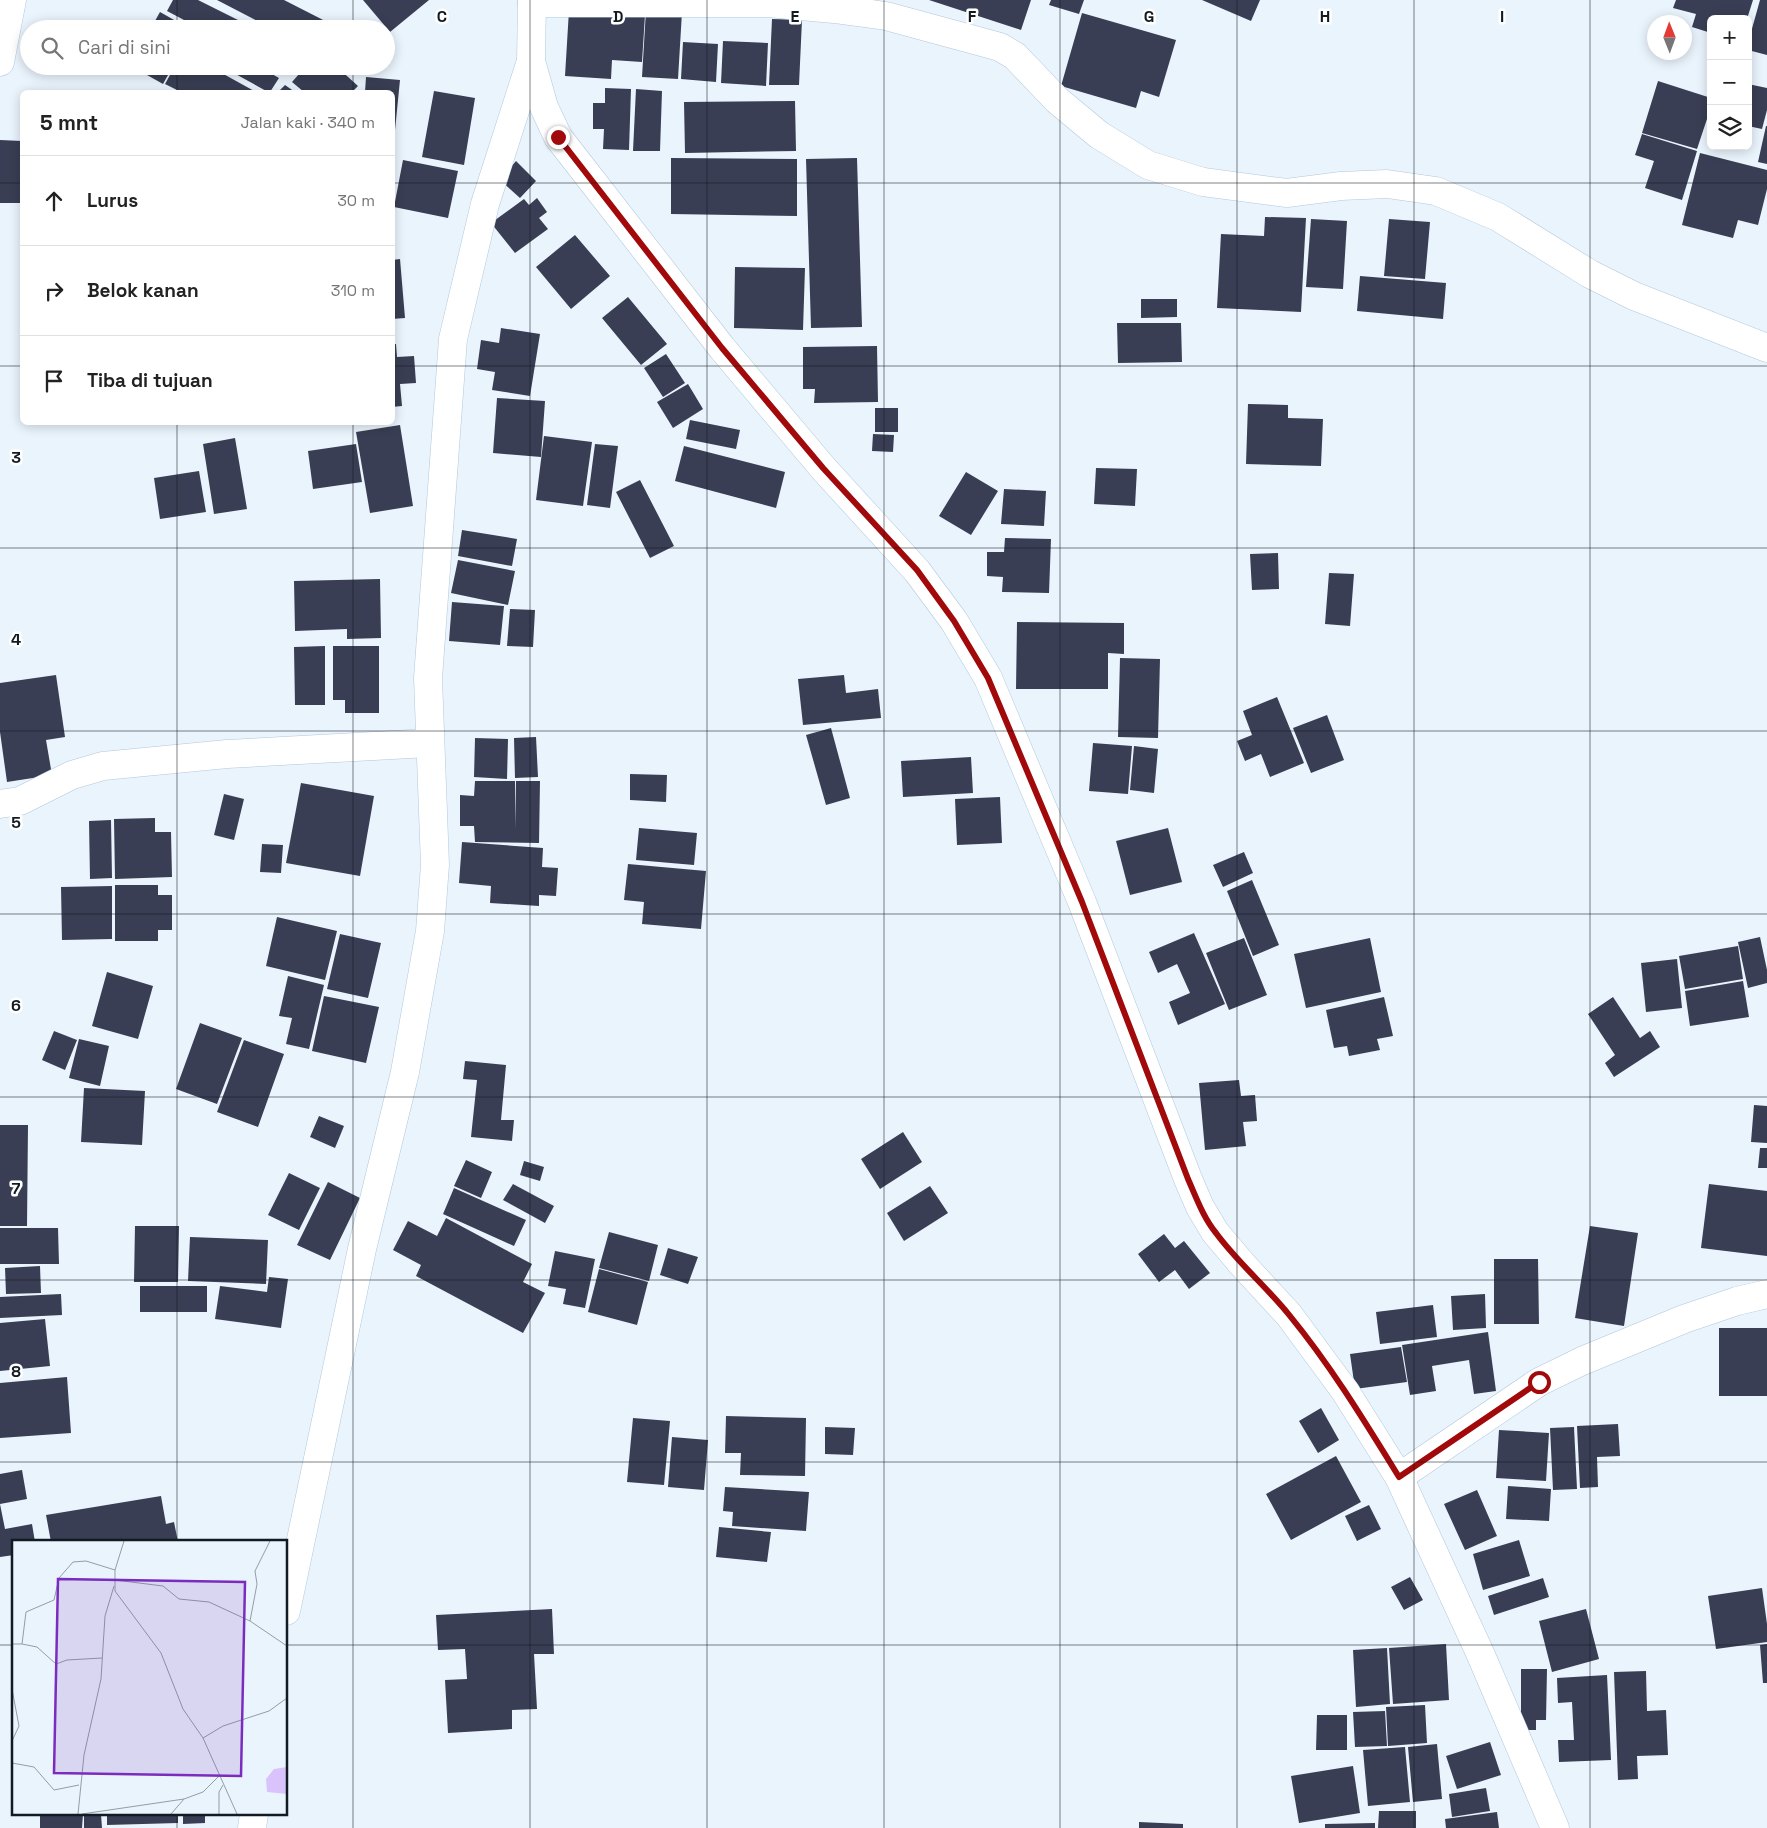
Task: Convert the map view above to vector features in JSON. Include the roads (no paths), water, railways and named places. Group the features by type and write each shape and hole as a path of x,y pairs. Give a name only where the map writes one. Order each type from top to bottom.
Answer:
{"street":[{"path":"0,62 12,0"},
{"path":"1554,1828 1480,1653 1399,1477 1346,1391 1289,1315 1214,1232 1200,1207 1184,1170 1082,902 992,687 954,621 917,570 823,468 722,348 558,137 544,107 531,61 532,1 768,3 834,9 886,16 1000,47 1015,56 1057,100 1099,135 1148,165 1203,182 1287,193 1341,186 1387,184 1436,191 1498,217 1590,274 1634,296 1767,348"},
{"path":"288,1601 362,1249 406,1072 430,931 435,865 428,678 453,339 485,204 531,61"},
{"path":"0,804 20,801 72,775 102,766 227,754 430,743"},
{"path":"1399,1477 1539,1382 1582,1361 1684,1319 1737,1301 1767,1294"}]}
